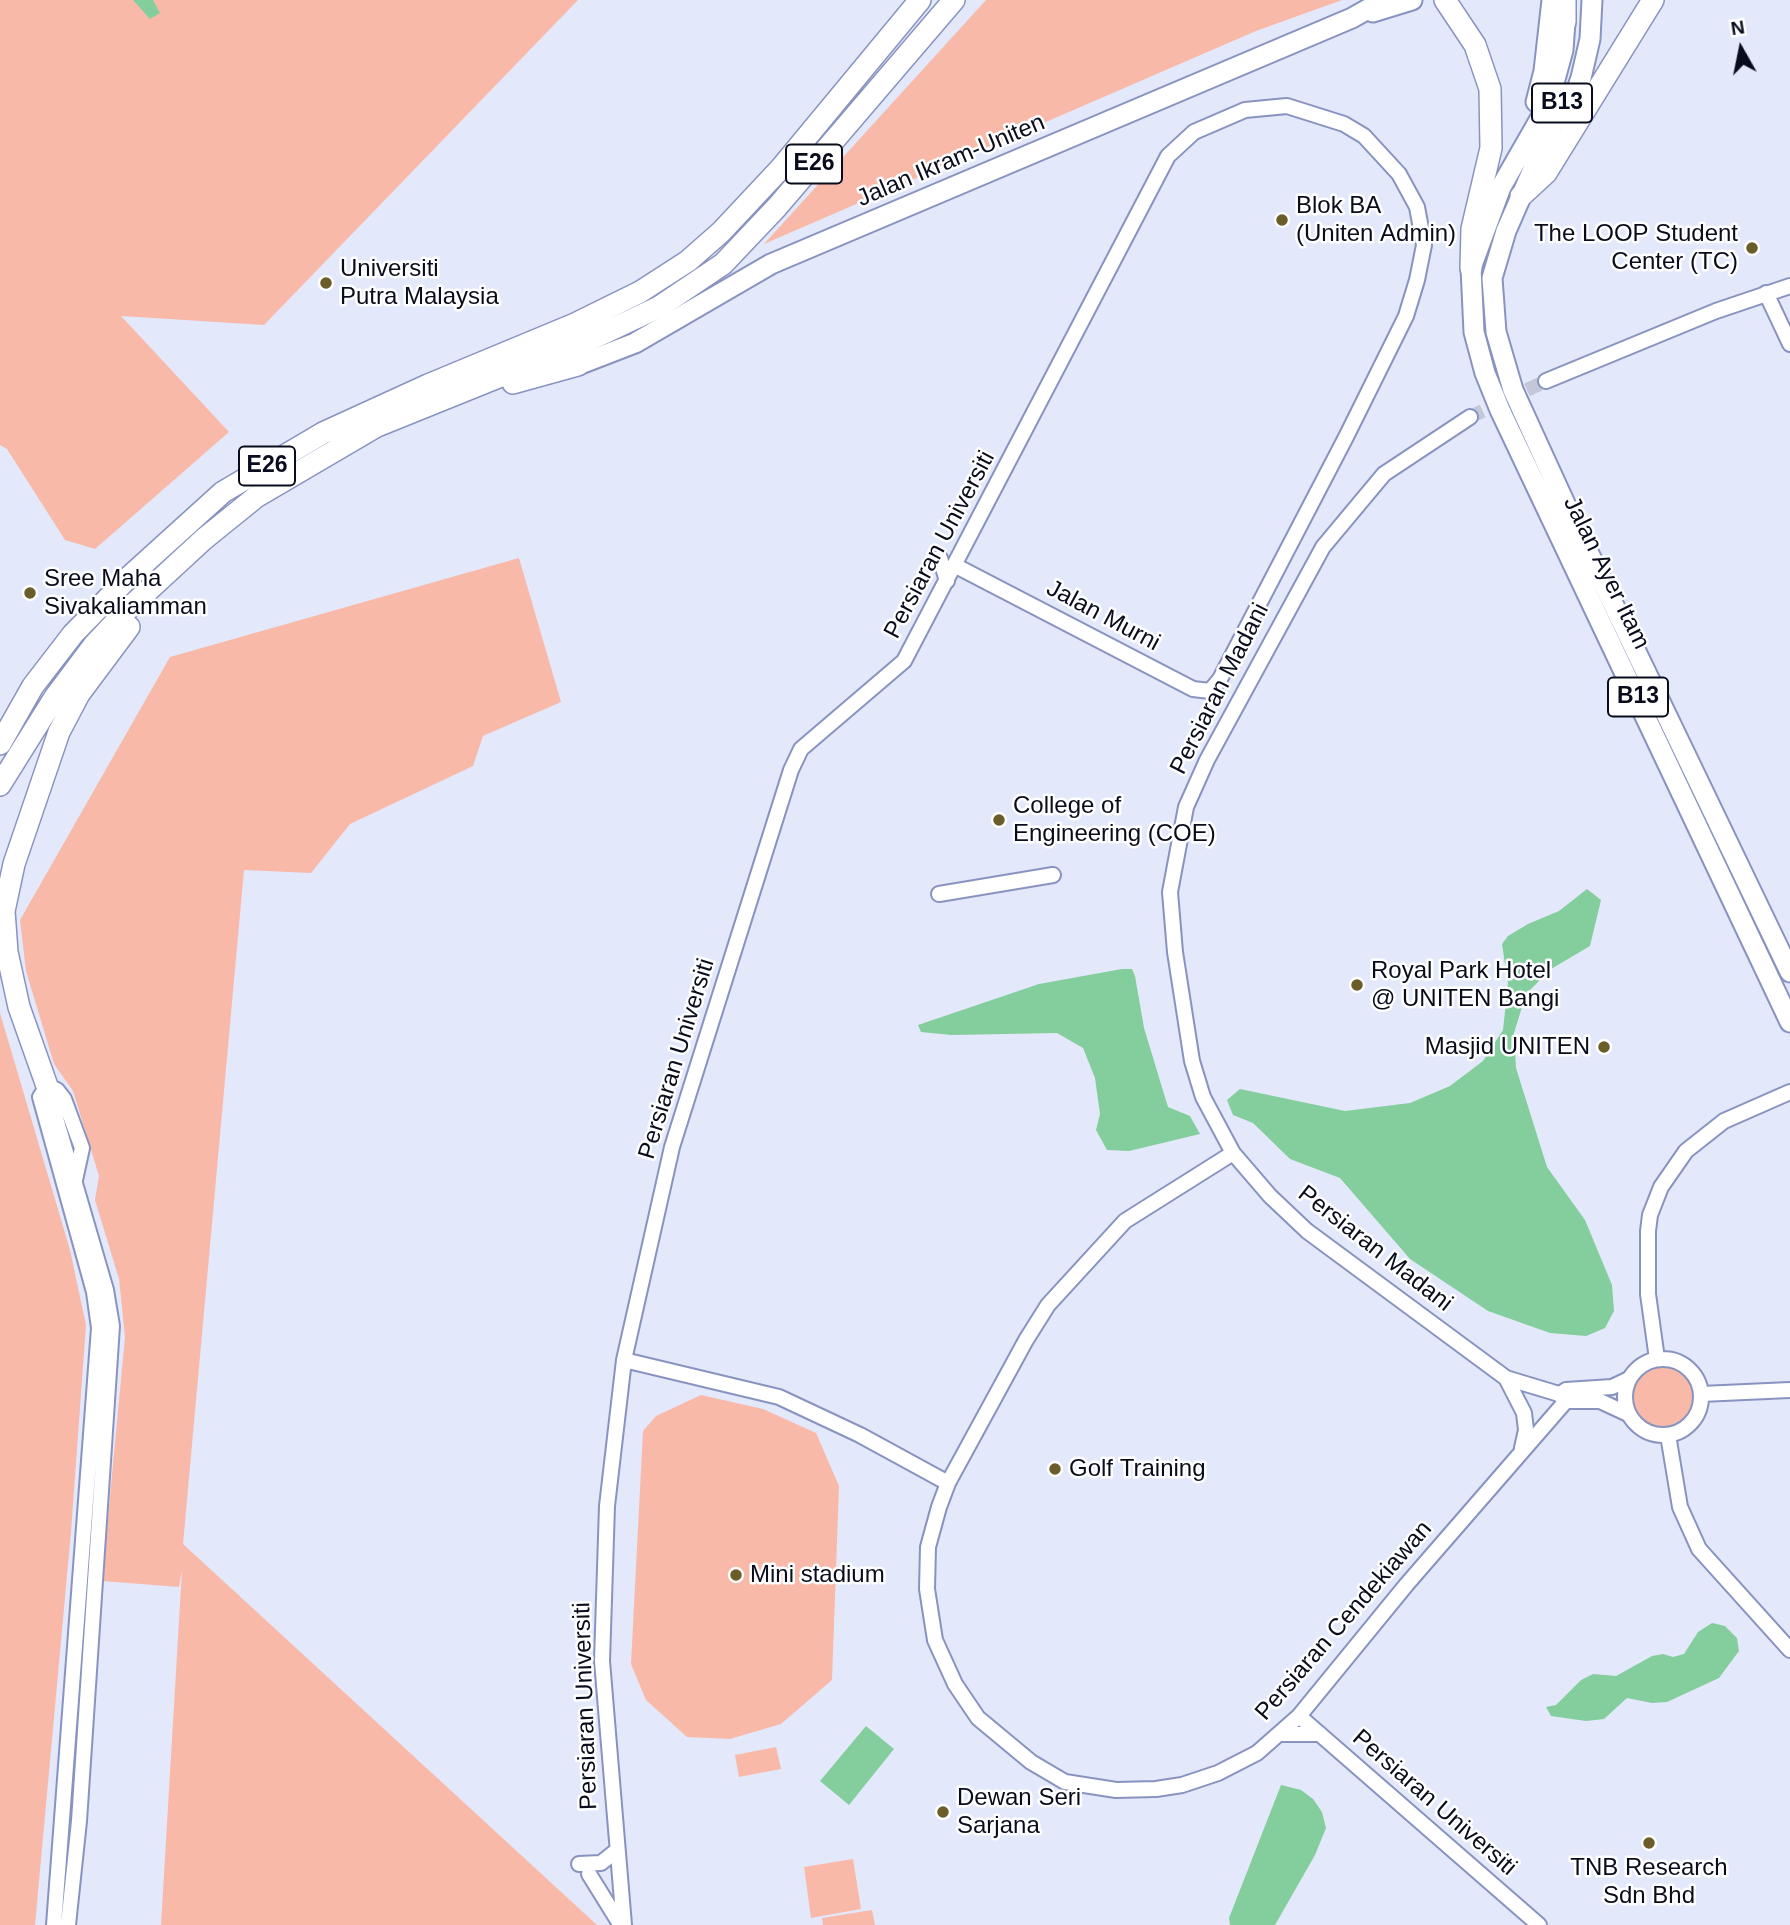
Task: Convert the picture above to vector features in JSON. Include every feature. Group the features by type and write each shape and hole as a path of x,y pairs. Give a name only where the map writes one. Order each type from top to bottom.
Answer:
{"highway":[{"name":"E26","path":"0,744 33,686 73,634 128,578 223,492 323,432 575,324 640,292 688,261 721,232 781,168 920,0"},
{"path":"1445,0 1475,45 1487,78 1493,117 1491,148 1472,229 1471,268"},
{"name":"B13","path":"1565,0 1574,14"},
{"path":"1525,188 1546,173 1653,0"},
{"name":"E26","path":"0,785 55,697 94,645 158,581 256,497 377,426 585,342 659,307 723,264 786,197 952,4"},
{"path":"441,399 500,387 578,365"},
{"path":"47,1086 19,1007 7,952 4,911 14,864 59,732 79,694 142,612 158,581"},
{"path":"0,880 14,864"}],"main road":[{"name":"Jalan Ikram-Uniten","path":"1352,18 1384,0"},
{"name":"Jalan Ikram-Uniten","path":"578,365 635,343 771,264 1352,18 1412,0"},
{"path":"1510,172 1511,158 1526,130 1544,71 1552,0"},
{"path":"1525,188 1540,168 1573,104 1590,39 1592,0"},
{"name":"B13","path":"1471,268 1492,207 1548,105 1574,14"},
{"name":"B13","path":"1525,188 1562,103 1573,66 1574,14"},
{"name":"Jalan Ayer Itam","path":"1525,188 1506,231 1492,278 1496,332 1513,390 1790,972"},
{"name":"Jalan Ayer Itam","path":"1471,268 1474,332 1485,373 1790,1022"}],"street":[{"name":"Persiaran Universiti","path":"622,1925 602,1661 607,1506 624,1360 672,1147 791,770 801,749 904,661 1168,156 1194,132 1245,110 1287,106 1344,124 1364,136 1399,174 1417,207 1424,245 1406,316 1220,679 1210,691"},
{"path":"1546,381 1790,286"},
{"path":"1770,292 1790,295"},
{"path":"1770,292 1790,344"},
{"name":"Persiaran Madani","path":"1470,417 1384,474 1323,547 1213,749 1186,807 1170,892 1175,953 1192,1061 1203,1097 1233,1153 1270,1196 1307,1231 1506,1378"},
{"path":"940,558 947,581 977,576"},
{"name":"Jalan Murni","path":"956,566 1193,689 1210,691"},
{"path":"939,894 1053,875"},
{"path":"54,1925 99,1328 94,1292 40,1097 47,1086 57,1090 64,1099 82,1148 75,1182 106,1290 112,1326 79,1821 68,1925"},
{"path":"1657,1359 1648,1294 1648,1231 1650,1215 1661,1186 1686,1151 1717,1126 1790,1092"},
{"path":"1770,1103 1790,1103"},
{"name":"Persiaran Cendekiawan","path":"1233,1153 1125,1221 1048,1305 948,1483 928,1547 927,1589 930,1623 943,1662 966,1703 1011,1747 1065,1782 1116,1790 1156,1790 1218,1773 1257,1754 1299,1716 1564,1395"},
{"path":"630,1334 638,1351 652,1366"},
{"path":"1506,1378 1564,1395 1600,1401 1628,1414 1641,1429 1668,1435 1691,1423 1698,1412 1701,1394 1698,1380 1684,1365 1657,1359 1638,1368 1629,1379 1625,1393 1628,1414"},
{"path":"624,1360 779,1397 860,1435 948,1483"},
{"path":"621,1385 632,1373 652,1366"},
{"path":"1506,1378 1524,1413 1525,1430 1521,1450"},
{"path":"1564,1395 1612,1387 1629,1379"},
{"path":"1701,1394 1790,1390"},
{"path":"1668,1435 1680,1507 1699,1549 1790,1650"},
{"path":"1279,1734 1320,1734 1317,1712 1322,1688"},
{"name":"Persiaran Universiti","path":"1299,1716 1539,1925"},
{"path":"616,1851 601,1863 584,1869 622,1925"}],"shaded area":[{"path":"0,0 578,0 264,325 121,316 229,432 95,549 65,540 7,449 0,445"},
{"path":"133,0 153,0 160,13 150,19"},
{"path":"986,0 1342,0 1256,31 764,244"},
{"path":"519,558 561,702 483,736 473,766 350,824 311,873 244,870 183,1544 597,1925 161,1925 182,1570 179,1587 102,1581 125,1337 119,1279 95,1200 99,1176 73,1091 54,1064 26,971 20,920 170,657"},
{"path":"1587,889 1601,900 1590,946 1551,969 1526,994 1514,1033 1516,1068 1547,1167 1585,1220 1612,1285 1614,1311 1605,1328 1586,1336 1550,1333 1488,1311 1410,1259 1340,1178 1290,1159 1253,1123 1233,1115 1227,1100 1240,1089 1345,1111 1410,1103 1450,1086 1483,1061 1503,1030 1508,984 1502,944 1508,936 1559,911"},
{"path":"1132,969 1135,976 1144,1028 1168,1107 1190,1116 1200,1134 1129,1151 1107,1150 1096,1130 1100,1114 1095,1078 1083,1048 1057,1033 951,1035 921,1032 918,1025 1039,984"},
{"path":"0,1013 70,1250 86,1325 71,1532 35,1925 0,1925"},
{"path":"1662,1363 1685,1373 1695,1396 1685,1419 1662,1429 1639,1419 1629,1396 1639,1373"},
{"name":"Mini stadium","path":"701,1395 763,1409 816,1433 839,1486 832,1680 781,1724 730,1739 687,1737 646,1700 631,1664 643,1431 656,1416"},
{"path":"1712,1623 1725,1626 1737,1638 1739,1651 1719,1678 1667,1702 1652,1703 1627,1698 1604,1719 1586,1721 1551,1716 1546,1707 1556,1705 1581,1680 1593,1674 1616,1676 1652,1656 1663,1654 1673,1657 1684,1654 1698,1632"},
{"path":"866,1726 894,1749 849,1805 820,1781"},
{"path":"776,1747 781,1769 739,1777 735,1755"},
{"path":"1281,1785 1301,1790 1313,1799 1322,1812 1326,1828 1315,1855 1275,1925 1230,1925 1229,1918"},
{"path":"853,1859 861,1909 811,1918 804,1867"},
{"path":"872,1910 875,1925 823,1925 822,1918"}],"tunnel":[{"path":"1470,417 1546,381"}],"place":[{"name":"Blok BA (Uniten Admin)","path":"1282,220"},
{"name":"The LOOP Student Center (TC)","path":"1752,248"},
{"name":"Universiti Putra Malaysia","path":"326,283"},
{"name":"Sree Maha Sivakaliamman","path":"30,593"},
{"name":"College of Engineering (COE)","path":"999,820"},
{"name":"Royal Park Hotel @ UNITEN Bangi","path":"1357,985"},
{"name":"Masjid UNITEN","path":"1604,1047"},
{"name":"Golf Training","path":"1055,1469"},
{"name":"Mini stadium","path":"736,1575"},
{"name":"Dewan Seri Sarjana","path":"943,1812"},
{"name":"TNB Research Sdn Bhd","path":"1649,1843"}]}
